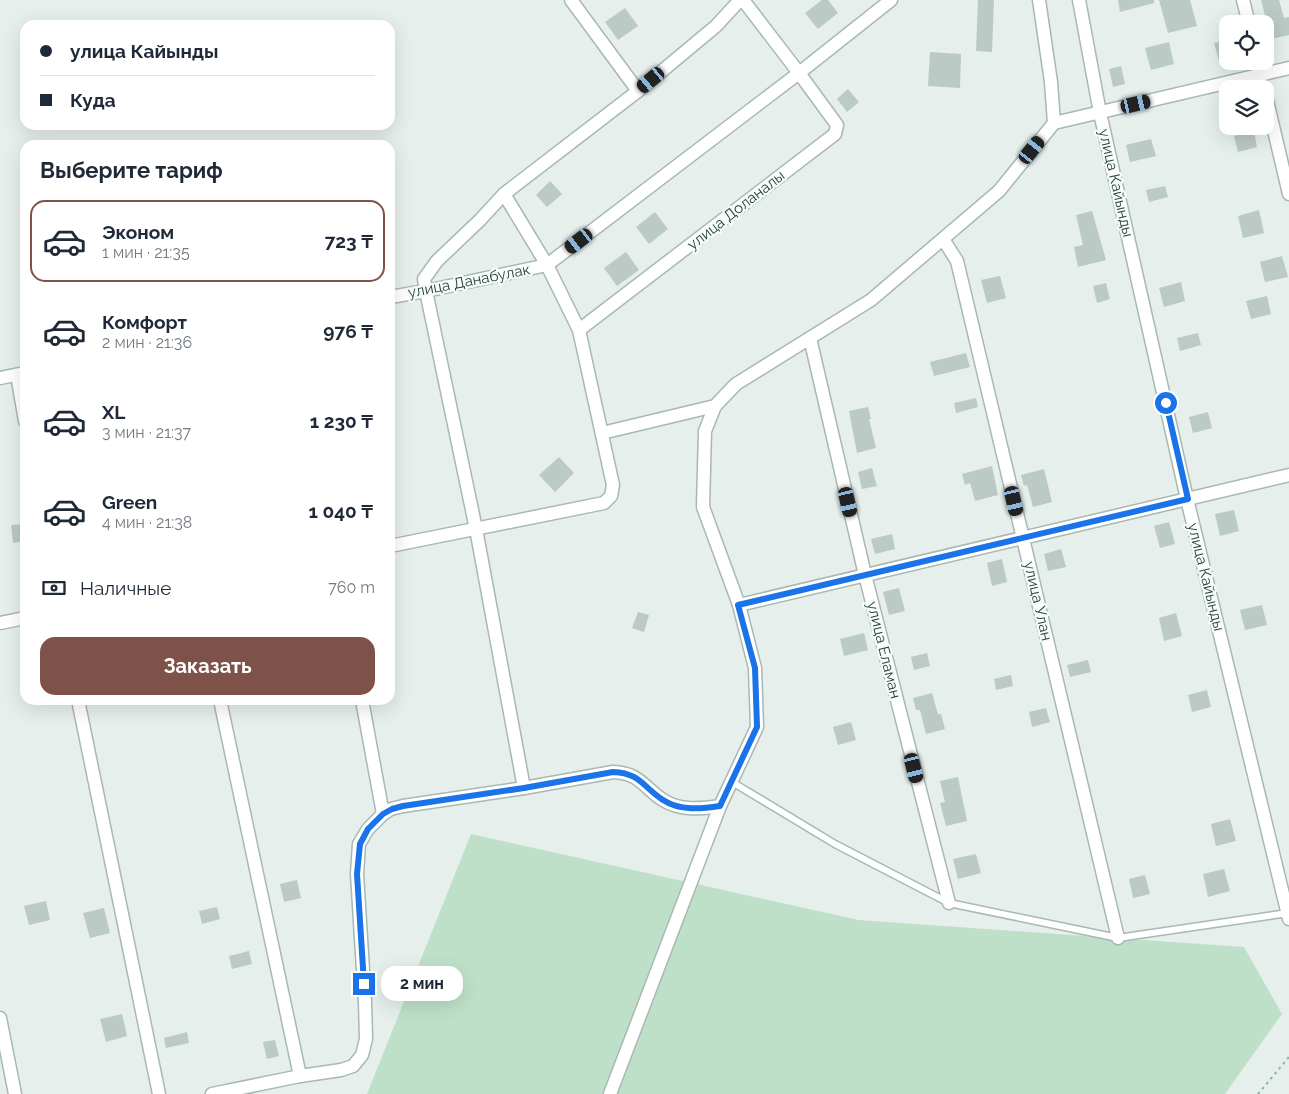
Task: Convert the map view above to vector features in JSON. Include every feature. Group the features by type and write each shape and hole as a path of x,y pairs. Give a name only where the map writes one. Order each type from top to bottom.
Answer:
{"street":[{"path":"571,0 638,91"},
{"path":"524,788 476,529 424,279 437,261 504,194 638,91 716,26 742,0"},
{"name":"улица Доланалы","path":"579,330 834,134 836,125 799,73 742,0"},
{"path":"547,265 799,73 891,0"},
{"path":"1039,0 1051,82 1054,123"},
{"name":"улица Кайынды","path":"1079,0 1100,113 1188,499 1288,916"},
{"path":"1243,0 1247,15"},
{"path":"610,1094 720,806 757,727 755,668 738,605 703,507 705,431 715,406 736,384 871,300 999,191 1054,123 1289,68"},
{"path":"1260,70 1262,80"},
{"path":"1274,129 1289,194"},
{"path":"395,545 604,503 611,496 613,485 579,330 547,265 504,194"},
{"name":"улица Улан","path":"943,238 957,261 1118,938"},
{"name":"улица Данабулак","path":"395,295 426,291 547,265"},
{"name":"улица Еламан","path":"810,338 865,575 949,903"},
{"path":"0,378 20,374"},
{"path":"602,433 715,406"},
{"path":"738,605 1289,475"},
{"path":"0,623 20,619"},
{"path":"79,705 159,1094"},
{"path":"221,705 300,1076"},
{"path":"363,705 383,814"},
{"path":"212,1094 300,1076 341,1070 353,1066 362,1056 366,1039 357,874 360,844 368,829 383,814 403,806 524,788 613,772 624,773 634,777 663,800 678,806 698,809 720,806"},
{"path":"0,1018 15,1094"}],"lane":[{"path":"732,782 835,844 949,903 1118,938 1288,916"}],"path":[{"path":"1258,1094 1289,1056"}],"green space":[{"path":"471,834 859,920 1244,947 1282,1014 1225,1094 367,1094"}],"building":[{"path":"822,0 828,0 838,13 818,29 805,13"},
{"path":"978,0 994,0 992,52 976,51"},
{"path":"1118,0 1154,0 1154,3 1120,12"},
{"path":"1159,0 1190,0 1197,26 1168,33"},
{"path":"1261,0 1279,0 1284,18 1289,17 1289,35 1274,38 1274,15 1265,15"},
{"path":"625,8 638,26 618,40 605,22"},
{"path":"1169,42 1174,64 1151,70 1145,48"},
{"path":"1219,42 1219,61 1214,43"},
{"path":"930,52 961,54 960,88 928,86"},
{"path":"1121,66 1125,84 1113,87 1109,69"},
{"path":"848,89 859,102 847,112 837,99"},
{"path":"1255,135 1257,147 1238,152 1234,136"},
{"path":"1151,139 1156,156 1130,162 1126,145"},
{"path":"550,181 562,194 547,207 536,195"},
{"path":"1165,186 1168,197 1149,202 1146,190"},
{"path":"1259,210 1264,233 1243,238 1238,216"},
{"path":"1092,211 1106,260 1078,267 1074,247 1083,245 1076,215"},
{"path":"655,212 668,229 649,244 636,227"},
{"path":"626,252 639,270 617,286 604,268"},
{"path":"1282,256 1288,277 1265,282 1260,262"},
{"path":"1000,276 1006,298 987,303 981,280"},
{"path":"1181,282 1185,301 1164,307 1159,288"},
{"path":"1106,283 1110,299 1097,303 1093,286"},
{"path":"1267,296 1271,314 1251,319 1246,301"},
{"path":"1198,333 1201,345 1180,351 1177,338"},
{"path":"966,353 970,367 934,376 930,362"},
{"path":"976,398 978,407 956,413 954,403"},
{"path":"868,407 876,448 857,453 849,411"},
{"path":"1208,412 1212,428 1193,433 1189,417"},
{"path":"559,457 574,473 555,492 539,475"},
{"path":"992,466 998,495 975,501 970,483 965,485 962,474"},
{"path":"872,468 877,486 862,489 858,472"},
{"path":"1044,469 1052,502 1033,507 1027,485 1024,486 1021,475"},
{"path":"1234,510 1239,531 1220,536 1215,514"},
{"path":"1169,522 1175,544 1160,548 1154,526"},
{"path":"20,524 20,542 13,543 11,525"},
{"path":"892,534 895,549 875,554 871,539"},
{"path":"1061,549 1066,567 1048,571 1044,554"},
{"path":"1002,559 1007,582 992,586 987,563"},
{"path":"899,588 905,611 889,615 883,592"},
{"path":"1262,605 1267,625 1245,630 1240,610"},
{"path":"638,612 649,615 644,632 632,628"},
{"path":"1176,613 1182,636 1164,641 1159,618"},
{"path":"864,633 868,650 844,656 840,639"},
{"path":"927,653 930,666 914,670 911,657"},
{"path":"1088,660 1091,672 1070,677 1067,665"},
{"path":"1011,675 1013,686 996,690 994,679"},
{"path":"1207,690 1211,707 1192,712 1188,695"},
{"path":"932,693 945,729 926,734 920,710 916,710 913,698"},
{"path":"1046,708 1050,722 1032,727 1029,712"},
{"path":"851,722 856,740 838,745 833,727"},
{"path":"958,777 967,821 946,826 940,803 945,802 940,781"},
{"path":"1230,819 1236,841 1216,846 1211,824"},
{"path":"976,854 981,873 958,879 953,859"},
{"path":"1224,869 1230,891 1208,897 1203,874"},
{"path":"1145,875 1150,894 1133,898 1129,879"},
{"path":"297,880 301,898 284,902 280,884"},
{"path":"46,901 50,920 29,925 24,906"},
{"path":"217,907 220,919 202,924 199,911"},
{"path":"104,908 110,933 90,938 83,913"},
{"path":"249,951 252,964 232,969 229,956"},
{"path":"122,1014 127,1036 106,1042 100,1019"},
{"path":"187,1032 189,1043 166,1048 164,1038"},
{"path":"275,1040 279,1056 267,1059 263,1042"}],"route":[{"path":"364,984 357,874 360,844 368,829 383,814 403,806 524,788 613,772 624,773 634,777 663,800 678,806 698,809 720,806 757,727 755,668 738,605 1188,499 1166,403"}]}
